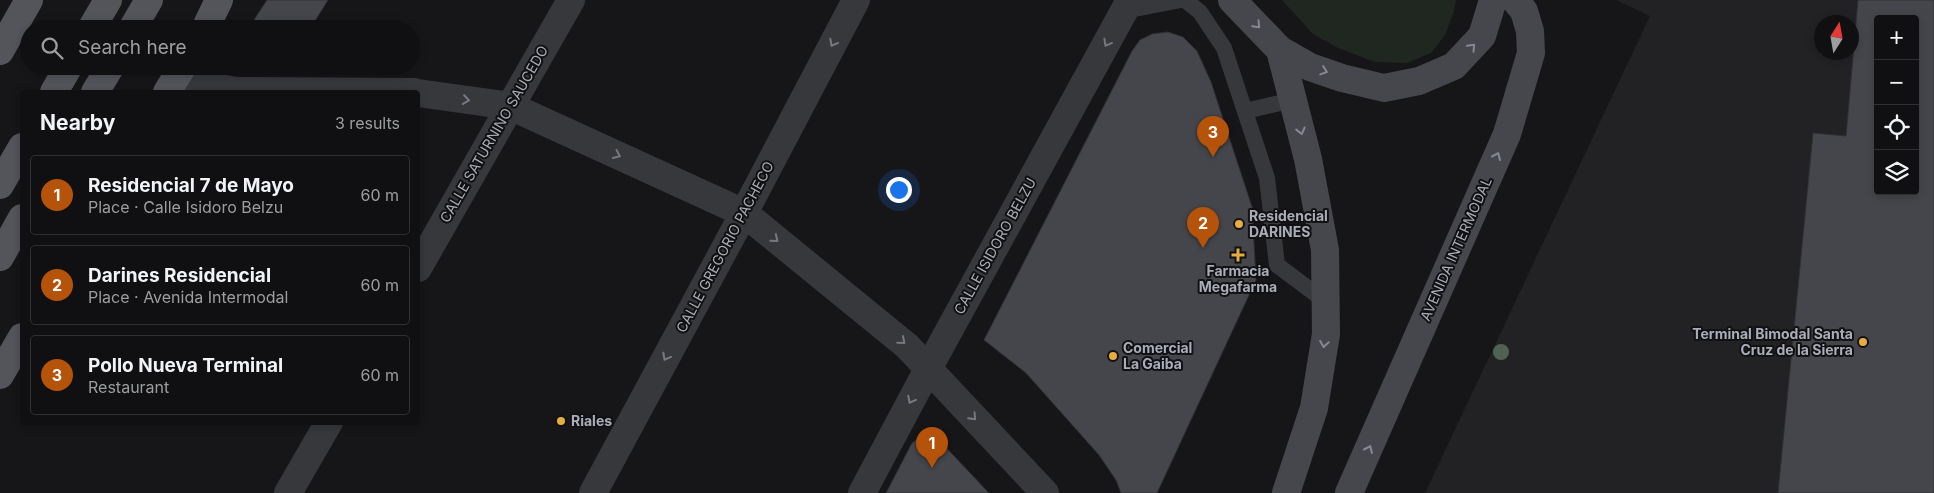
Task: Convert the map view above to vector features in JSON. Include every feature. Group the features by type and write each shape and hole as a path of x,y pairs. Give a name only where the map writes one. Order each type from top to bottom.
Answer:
{"main road":[{"path":"0,51 29,0"},
{"path":"96,20 108,0"},
{"path":"137,20 149,0"},
{"path":"209,20 219,0"},
{"path":"1232,0 1280,50 1310,66 1342,78 1384,88 1419,81 1454,66 1482,36 1493,0"},
{"name":"AVENIDA INTERMODAL","path":"1349,493 1507,134 1531,53 1530,31 1524,11 1515,0"},
{"path":"1280,50 1308,159 1325,250 1326,334 1314,408 1286,493"},
{"path":"55,90 64,75"},
{"path":"96,90 105,75"},
{"path":"0,185 20,150"},
{"path":"0,257 20,222"},
{"path":"0,375 20,340"}],"street":[{"name":"CALLE SATURNINO SAUCEDO","path":"420,264 570,0"},
{"name":"CALLE GREGORIO PACHECO","path":"593,493 856,0"},
{"name":"CALLE ISIDORO BELZU","path":"862,493 1127,6"},
{"path":"176,78 231,90"},
{"path":"420,94 510,106 744,213 907,346 1045,493"},
{"path":"288,493 327,425"}],"lane":[{"path":"1127,6 1183,0 1200,12 1224,48 1267,178 1277,265 1325,301"},
{"path":"1245,111 1293,100"}],"shaded area":[{"path":"1282,0 1456,0 1445,35 1431,53 1407,63 1375,62 1338,48 1313,34"},
{"name":"Terminal Bimodal Santa Cruz de la Sierra","path":"1616,0 1934,0 1934,493 1425,493 1650,16"}],"building":[{"path":"267,0 328,0 316,20 254,20"},
{"name":"Terminal Bimodal Santa Cruz de la Sierra","path":"1858,0 1934,0 1934,493 1778,493 1813,133 1846,136 1853,60 1859,60 1859,15 1857,15"},
{"path":"1168,32 1183,37 1197,51 1211,82 1252,207 1256,280 1157,493 1121,493 1116,480 1099,455 1026,373 984,340 1132,51 1140,40 1152,34"},
{"path":"922,435 937,438 989,493 886,493 912,443"}],"place":[{"name":"Pollo Nueva Terminal","path":"1213,157"},
{"name":"Residencial DARINES","path":"1239,224"},
{"name":"Darines Residencial","path":"1203,248"},
{"name":"Farmacia Megafarma","path":"1238,255"},
{"name":"Terminal Bimodal Santa Cruz de la Sierra","path":"1863,342"},
{"name":"Comercial La Gaiba","path":"1113,356"},
{"name":"Riales","path":"561,421"},
{"name":"Residencial 7 de Mayo","path":"932,468"}]}
